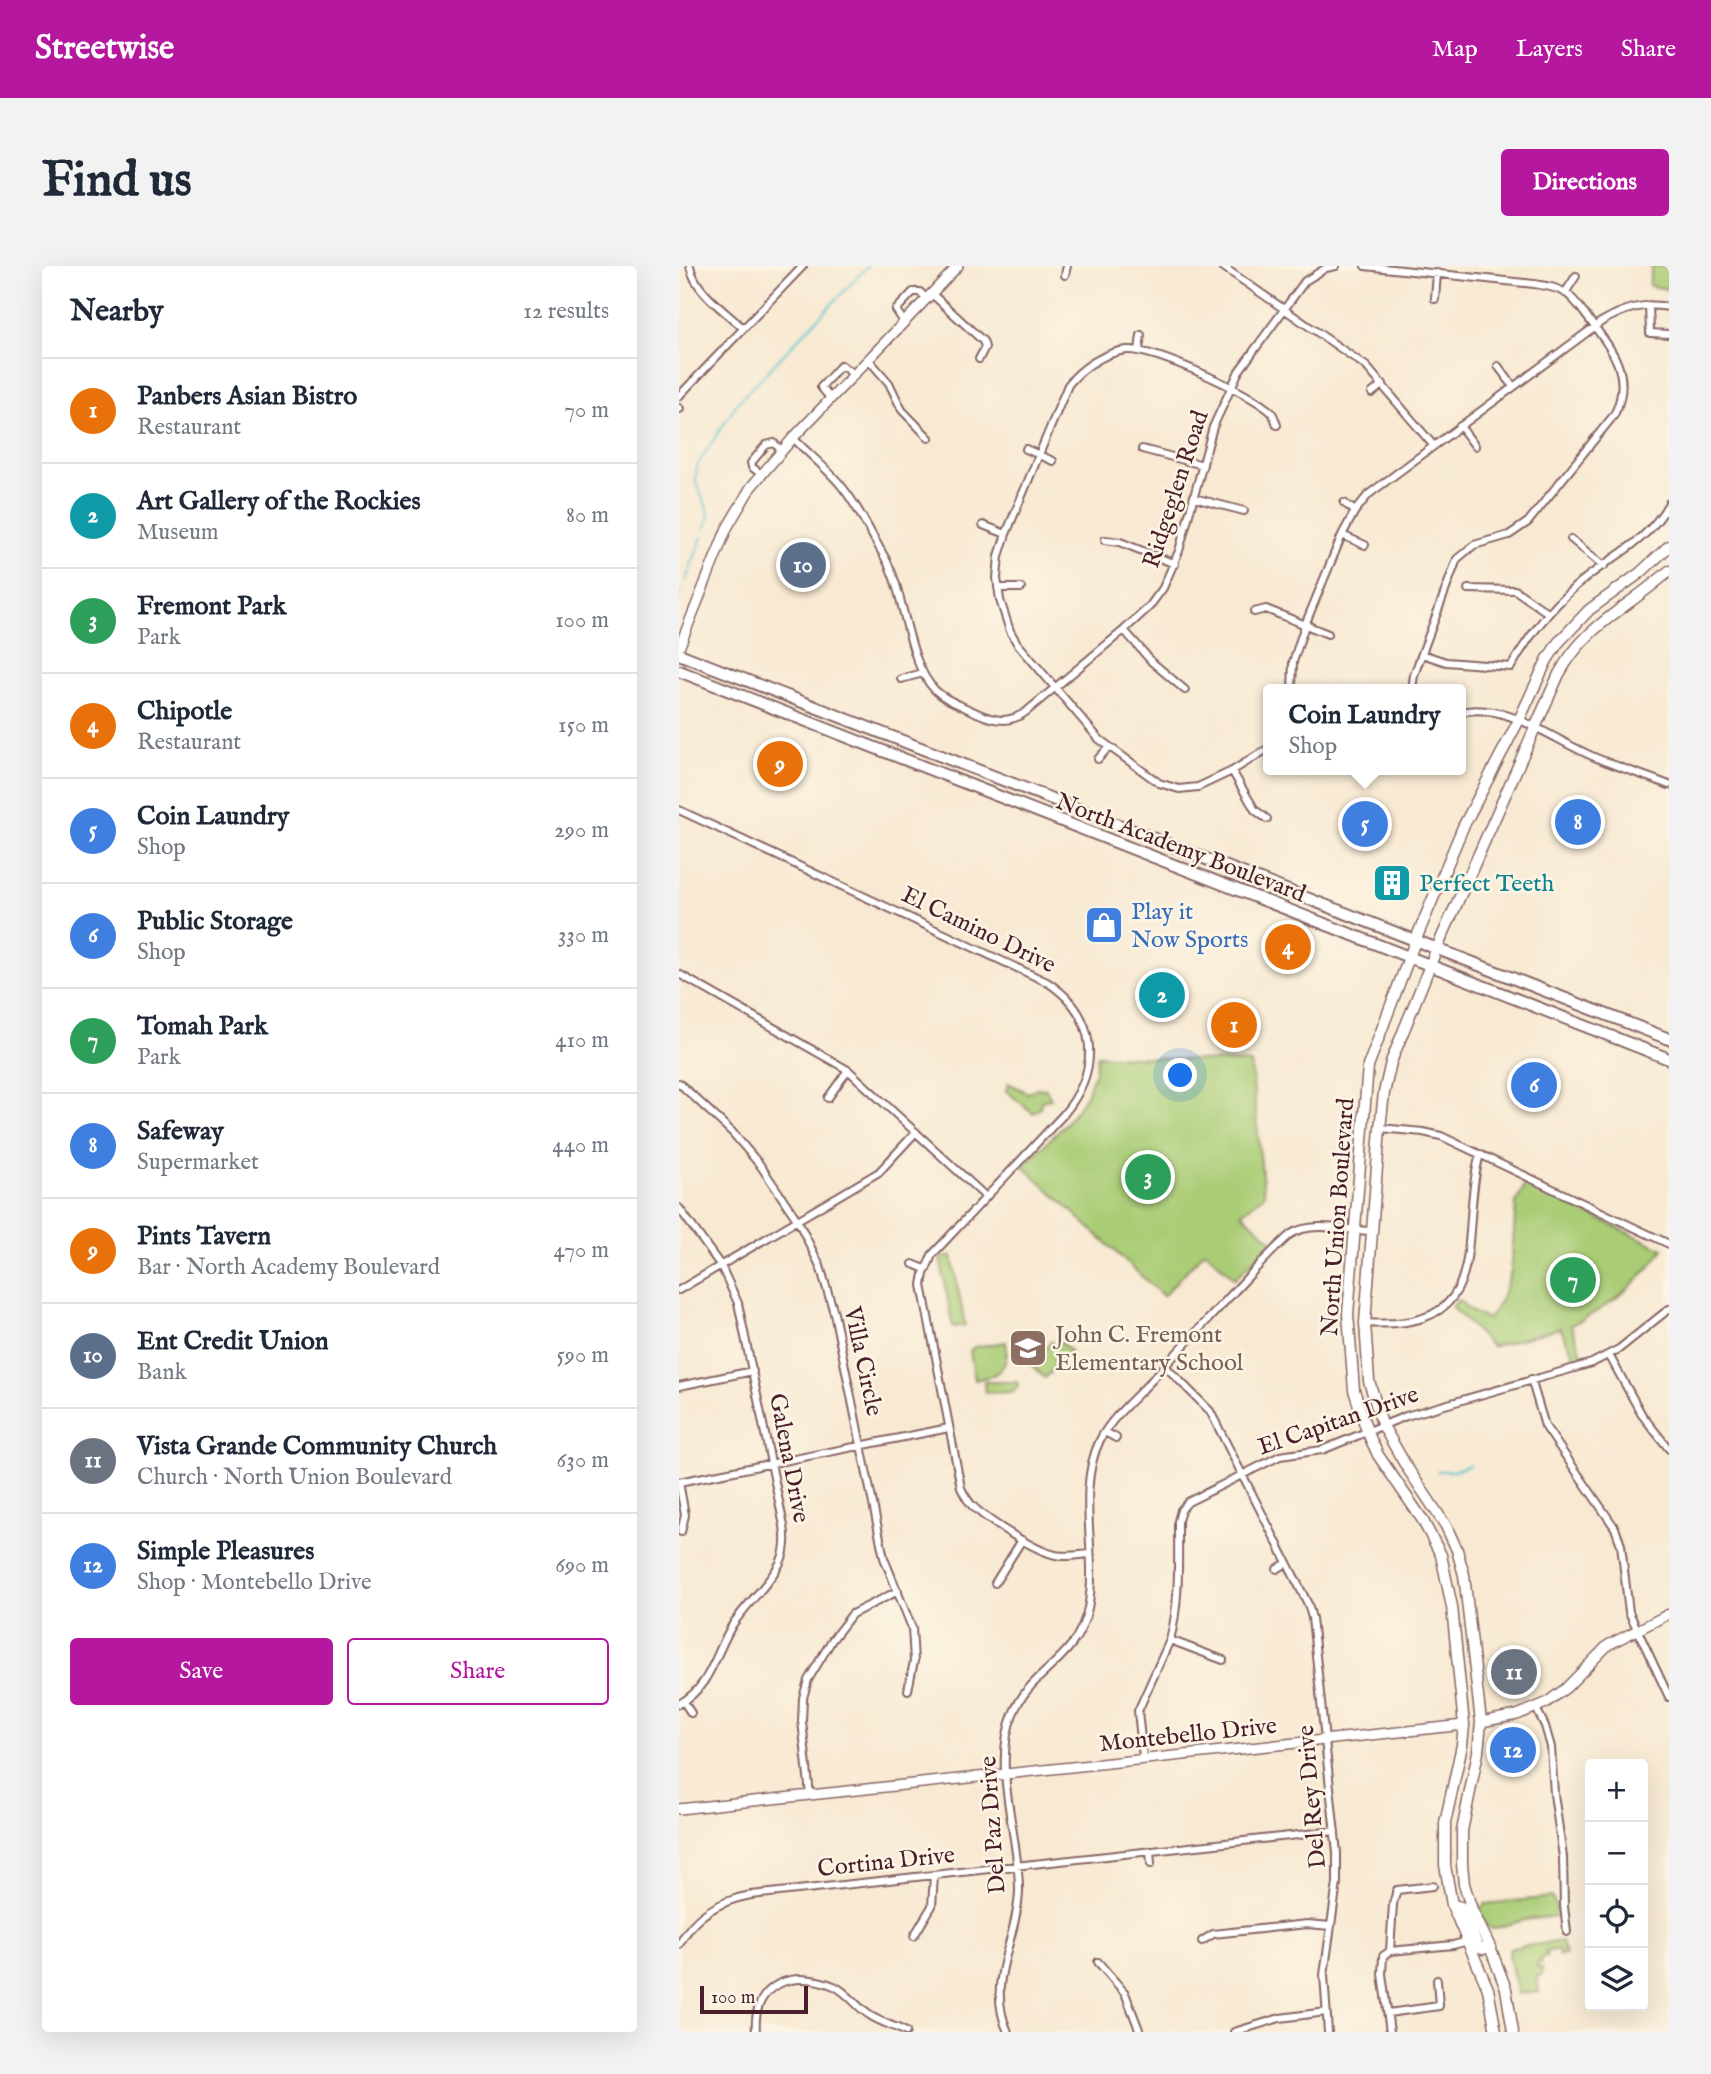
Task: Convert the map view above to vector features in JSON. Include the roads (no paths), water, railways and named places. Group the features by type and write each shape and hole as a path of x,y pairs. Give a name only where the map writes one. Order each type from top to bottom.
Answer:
{"highway":[{"name":"North Academy Boulevard","path":"679,654 1669,1039"},
{"name":"North Academy Boulevard","path":"679,671 1669,1059"}],"main road":[{"name":"North Union Boulevard","path":"1496,2032 1488,1989 1452,1905 1445,1865 1445,1824 1464,1725 1453,1607 1441,1555 1422,1519 1378,1455 1354,1390 1348,1333 1368,1066 1408,958 1464,827 1547,660 1569,629 1669,546"},
{"name":"North Union Boulevard","path":"1513,2032 1506,1989 1468,1898 1461,1849 1464,1814 1478,1752 1481,1722 1468,1595 1457,1550 1447,1526 1406,1466 1382,1424 1369,1381 1365,1323 1380,1128 1391,1062 1429,966 1563,667 1581,642 1605,619 1669,571"},
{"path":"1452,1905 1461,1907 1478,1947 1490,1947"}],"street":[{"path":"679,396 803,266"},
{"path":"679,648 742,499 793,438 958,266"},
{"path":"1065,275 1067,266"},
{"path":"1222,266 1358,360 1383,384 1433,445"},
{"name":"Ridgeglen Road","path":"793,438 848,495 886,558 897,584 923,673 935,690 946,698 997,721 1006,721 1020,716 1055,688 1124,630 1155,599 1175,565 1213,427 1239,371 1305,281 1326,268 1336,266"},
{"path":"1365,266 1544,285 1565,293 1578,304 1613,350 1622,383 1614,415 1528,522 1509,535 1474,545 1457,559 1413,684"},
{"path":"1456,267 1456,275"},
{"path":"688,269 702,289 743,328"},
{"path":"1435,299 1437,273"},
{"path":"1565,293 1576,276"},
{"path":"904,322 896,310 913,292 930,296 983,341 985,347 979,359"},
{"path":"1649,305 1650,333 1669,334"},
{"path":"1292,684 1293,662 1305,625 1342,535 1355,511 1379,485 1595,327 1625,310 1649,305 1669,307"},
{"path":"1139,351 1141,335"},
{"path":"983,341 991,337"},
{"path":"1263,752 1232,771 1198,787 1179,789 1159,783 1108,748 1017,643 1010,631 998,588 999,556 1064,394 1073,378 1086,367 1111,354 1128,350 1139,351 1184,366 1272,412 1277,425"},
{"path":"869,360 889,383 902,410 929,438"},
{"path":"831,399 821,387 841,365 855,374"},
{"path":"1498,366 1513,386"},
{"path":"1372,393 1383,384"},
{"path":"1460,426 1475,446"},
{"path":"761,474 751,463 766,445 774,443 782,451"},
{"path":"1026,449 1053,461"},
{"path":"1142,449 1203,465"},
{"path":"1193,498 1244,511"},
{"path":"1344,503 1355,511"},
{"path":"1422,654 1446,662 1511,667 1548,613 1577,584 1641,540 1669,503"},
{"path":"983,525 1006,534"},
{"path":"1342,535 1365,545"},
{"path":"1571,539 1604,566"},
{"path":"1105,540 1120,542 1175,565"},
{"path":"897,584 906,581"},
{"path":"998,588 1021,589"},
{"path":"1468,589 1515,590 1548,613"},
{"path":"1254,612 1266,609 1328,634"},
{"path":"1124,630 1143,654 1185,690"},
{"path":"901,679 923,673"},
{"path":"1466,712 1492,711 1519,720 1593,757 1669,785"},
{"path":"1098,759 1108,748"},
{"path":"1232,771 1255,810 1267,820"},
{"name":"El Camino Drive","path":"679,810 1047,982 1071,1002 1082,1019 1089,1045 1089,1067 1082,1088 1063,1115 932,1255 925,1269"},
{"path":"679,974 848,1070 986,1197"},
{"path":"828,1098 848,1070"},
{"name":"Villa Circle","path":"679,1083 739,1140 779,1191 813,1249 827,1285 884,1558 909,1617 914,1638 914,1661 908,1690"},
{"path":"1380,1128 1432,1133 1669,1244"},
{"path":"679,1290 879,1172 916,1132"},
{"path":"1365,1323 1402,1324 1416,1321 1440,1308 1456,1292 1464,1277 1468,1258 1475,1178 1480,1154"},
{"name":"Galena Drive","path":"679,1208 722,1265 738,1303 785,1535 781,1562 731,1627 703,1685 681,1703 691,1713"},
{"name":"Del Paz Drive","path":"1008,2032 1001,2009 1000,1978 1018,1902 1018,1866 1007,1774 1007,1733 1014,1711 1030,1686 1071,1647 1085,1619 1090,1597 1091,1469 1097,1447 1105,1432 1165,1366 1291,1234 1305,1228 1370,1231"},
{"path":"913,1265 925,1269 923,1291 961,1488 967,1500 977,1510 1022,1539 1053,1555 1090,1554"},
{"name":"El Capitan Drive","path":"1143,1758 1138,1711 1170,1640 1176,1618 1178,1521 1181,1510 1188,1502 1280,1456 1322,1450 1406,1416 1592,1363 1609,1355 1669,1309"},
{"path":"1609,1355 1642,1415 1669,1449"},
{"name":"Del Rey Drive","path":"1165,1366 1210,1410 1308,1604 1312,1618 1335,1831 1337,1883 1324,1975 1328,2032"},
{"path":"679,1386 753,1371"},
{"path":"1531,1379 1545,1426 1619,1536 1627,1604 1669,1697"},
{"path":"681,1532 685,1514 679,1482 949,1428"},
{"path":"1105,1432 1116,1438"},
{"path":"995,1583 1022,1539"},
{"path":"1277,1569 1287,1563"},
{"path":"810,1795 802,1708 808,1680 832,1640 852,1614 898,1591"},
{"name":"Montebello Drive","path":"679,1809 1464,1725 1517,1715 1536,1708 1566,1688 1608,1645 1669,1614"},
{"path":"1170,1640 1223,1660"},
{"path":"1536,1708 1552,1747 1567,1932"},
{"name":"Cortina Drive","path":"679,1945 681,1936 709,1910 735,1898 1335,1831"},
{"path":"1150,1851 1151,1864"},
{"path":"914,1936 932,1906 934,1875"},
{"path":"1390,1951 1397,1890 1433,1886"},
{"path":"1202,1941 1213,1934 1307,1924 1331,1926"},
{"path":"1390,2032 1382,1974 1383,1956 1390,1951 1468,1941"},
{"path":"1098,1962 1125,1993 1140,2032"},
{"path":"757,2032 757,2009 764,1994 779,1983 796,1980 820,1982 838,1988 872,2017 906,2032"},
{"path":"1388,2013 1439,2006 1437,1980"},
{"path":"1234,2032 1280,2018 1326,2012"}],"waterway":[{"path":"704,531 709,518 695,479 698,464 738,402 868,266"},
{"path":"685,582 702,537"},
{"path":"1437,1471 1453,1471 1470,1465"}],"place":[{"name":"Ent Credit Union","path":"803,565"},
{"name":"Pints Tavern","path":"780,764"},
{"name":"Safeway","path":"1578,822"},
{"name":"Coin Laundry","path":"1365,824"},
{"name":"Perfect Teeth","path":"1392,883"},
{"name":"Play it Now Sports","path":"1104,925"},
{"name":"Chipotle","path":"1288,947"},
{"name":"Art Gallery of the Rockies","path":"1162,995"},
{"name":"Panbers Asian Bistro","path":"1234,1025"},
{"name":"Public Storage","path":"1534,1085"},
{"name":"Fremont Park","path":"1148,1177"},
{"name":"Tomah Park","path":"1573,1280"},
{"name":"John C. Fremont Elementary School","path":"1028,1348"},
{"name":"Vista Grande Community Church","path":"1514,1672"},
{"name":"Simple Pleasures","path":"1513,1750"}]}
